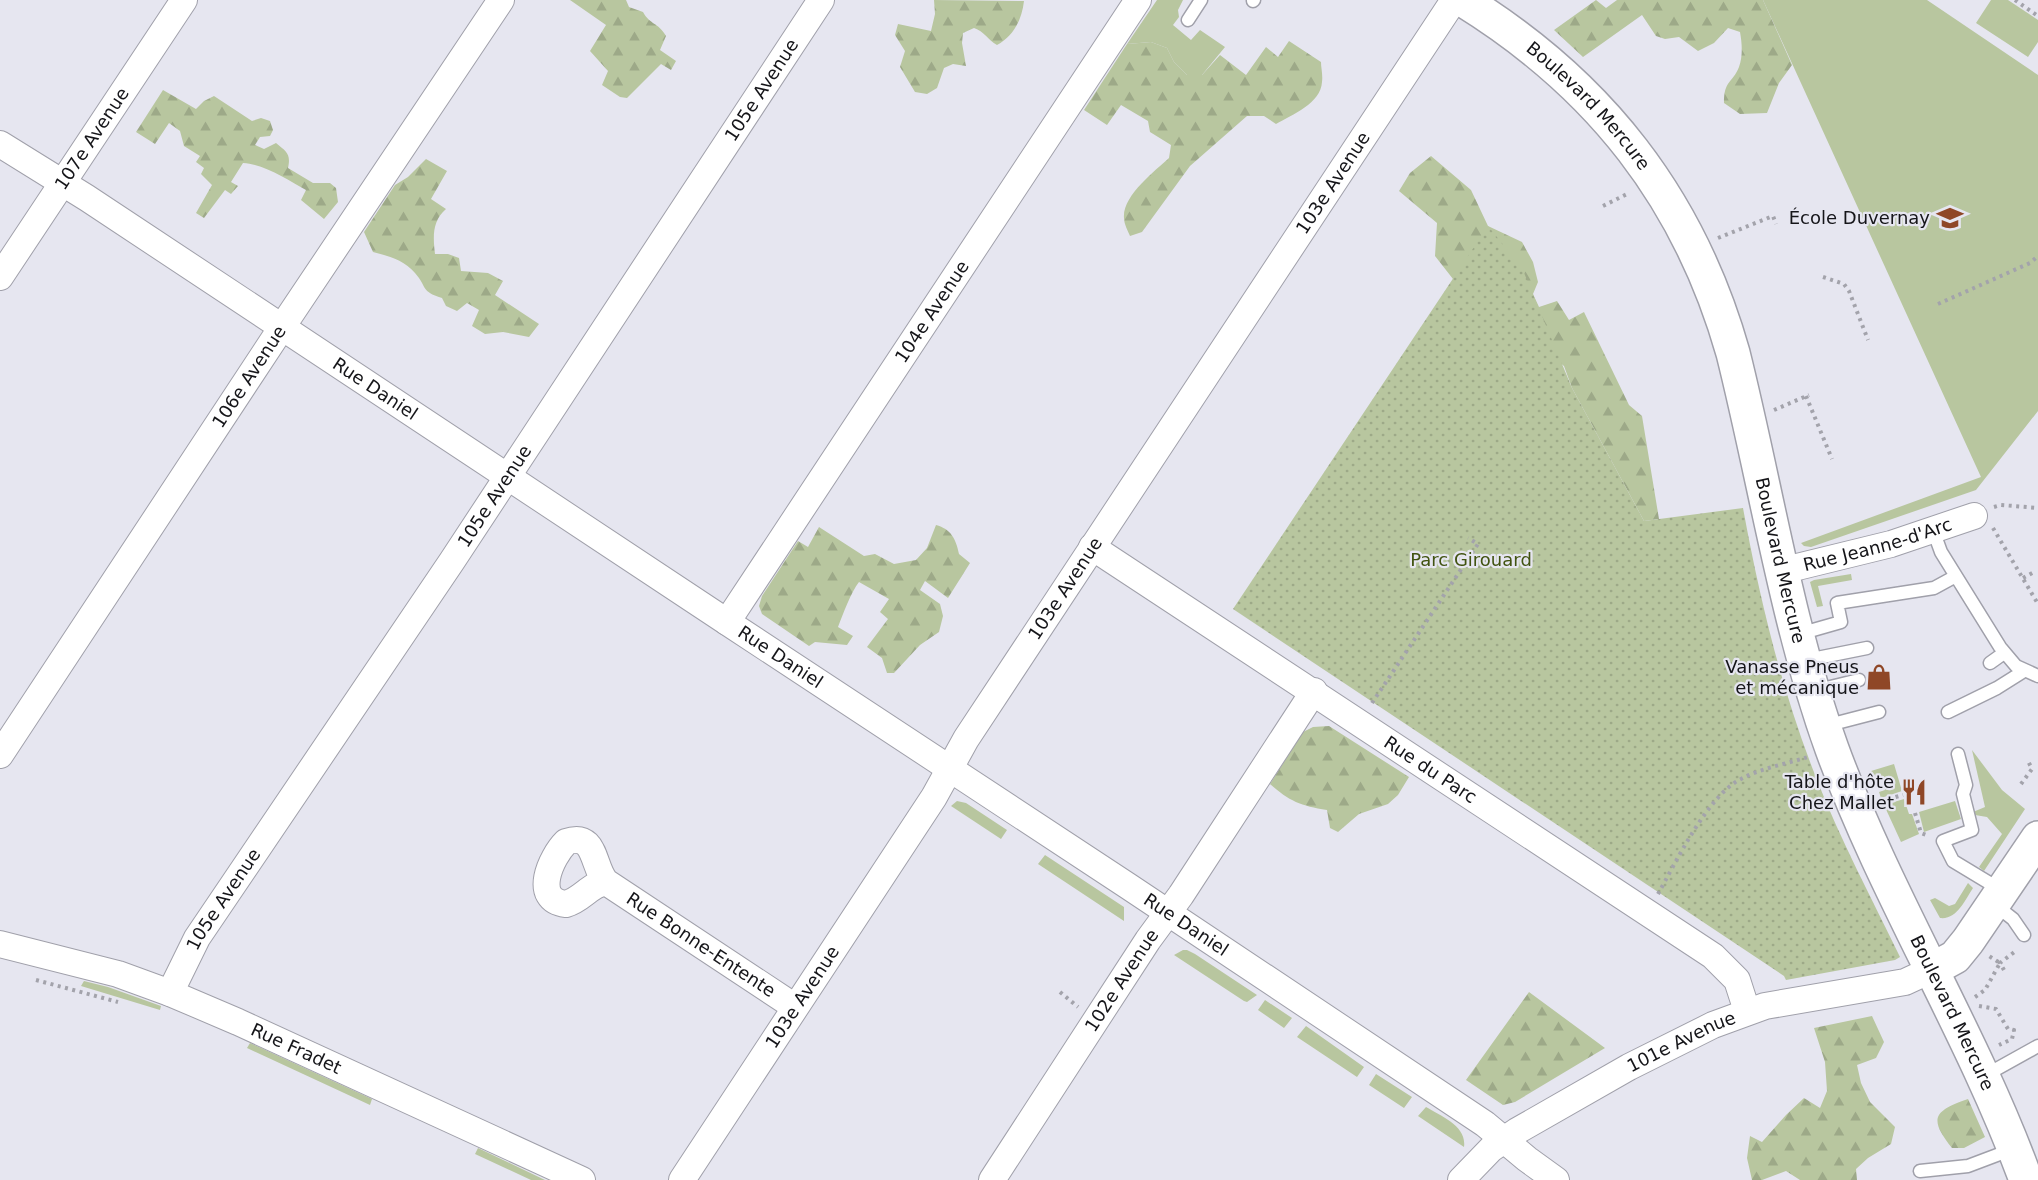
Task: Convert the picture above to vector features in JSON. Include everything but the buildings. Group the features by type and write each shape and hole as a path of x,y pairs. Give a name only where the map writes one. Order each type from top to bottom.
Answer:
{"street":[{"name":"107e Avenue","path":"0,277 184,0"},
{"name":"106e Avenue","path":"0,755 501,0"},
{"name":"105e Avenue","path":"170,993 197,938 446,570 820,0"},
{"name":"104e Avenue","path":"727,622 1138,0"},
{"name":"103e Avenue","path":"682,1180 934,797 960,748 1454,0"},
{"name":"Boulevard Mercure","path":"1463,0 1559,69 1608,119 1650,172 1686,233 1714,293 1728,333 1781,571 1824,726 1858,816 1933,969 1989,1061 2026,1180"},
{"name":"Rue Daniel","path":"0,144 507,475 1485,1124 1556,1180"},
{"name":"Rue Jeanne-d'Arc","path":"1781,571 1891,544 1983,516"},
{"name":"Rue du Parc","path":"1092,547 1314,691 1713,956 1737,980 1747,1011"},
{"name":"102e Avenue","path":"992,1180 1314,691"},
{"path":"1933,969 1959,953 2038,838"},
{"name":"Rue Bonne-Entente","path":"606,882 795,1007"},
{"name":"Rue Fradet","path":"0,944 118,974 170,993 582,1180"},
{"name":"101e Avenue","path":"1461,1180 1479,1160 1504,1140 1629,1067 1713,1025 1747,1011 1788,1001 1905,982 1933,969"}],"lane":[{"path":"1188,20 1201,0"},
{"path":"1933,530 1941,552 2016,666 2038,676"},
{"path":"1805,662 1840,622 1837,603 1934,588 1956,576"},
{"path":"1990,663 2003,645"},
{"path":"1805,662 1867,648"},
{"path":"1805,662 1859,680"},
{"path":"1948,712 2024,671"},
{"path":"1824,726 1879,712"},
{"path":"1958,754 1965,785 1963,794 1972,830 1943,841 1953,861 1998,898 2024,935"},
{"path":"1989,1061 2038,1046"},
{"path":"1920,1171 1968,1166 2015,1149"}],"path":[{"path":"2015,0 2038,16"},
{"path":"1603,206 1635,190"},
{"path":"1715,239 1773,216 1776,224"},
{"path":"1938,304 2030,263 2038,256"},
{"path":"1823,277 1844,284 1849,291 1868,340"},
{"path":"1772,411 1807,395 1832,459"},
{"path":"2038,508 2001,505 1983,516 2038,604"},
{"path":"1371,704 1478,544 1468,538"},
{"path":"2023,578 2034,572"},
{"path":"1658,895 1702,819 1728,788 1741,778 1812,757"},
{"path":"2021,784 2032,769 2028,761"},
{"path":"1880,801 1903,795"},
{"path":"1915,813 1921,833"},
{"path":"1972,999 1985,990 2000,963 2018,949 2027,950"},
{"path":"1989,955 2000,963 2004,970"},
{"path":"32,979 128,1004"},
{"path":"1975,1005 1996,1009 2008,1029 2014,1030 2012,1039 1989,1061"}],"green space":[{"path":"570,0 626,0 629,7 643,12 666,36 660,50 676,61 671,70 661,64 627,98 620,97 602,85 608,71 590,51 606,25"},
{"path":"934,0 1024,1 1016,26 1008,37 997,45 974,28 963,33 962,43 966,66 953,64 944,68 937,88 927,94 915,92 900,67 905,51 895,35 898,24 931,31 935,14"},
{"path":"1157,0 1183,0 1178,10 1179,17 1173,25 1191,40 1200,30 1225,47 1202,75 1187,75 1174,62 1167,48 1151,42 1127,44"},
{"path":"1596,0 1606,8 1617,0 1763,0 1792,65 1779,83 1767,113 1740,114 1724,103 1724,96 1740,63 1742,50 1740,32 1728,28 1714,43 1698,51 1679,37 1665,39 1656,36 1642,15 1583,57 1554,30"},
{"name":"École Duvernay","path":"1763,0 1927,0 2038,75 2038,411 1976,490 1811,547 1801,543 1981,477"},
{"path":"1991,0 2008,0 2038,20 2038,42 2028,57 1976,23"},
{"path":"1289,41 1321,62 1322,82 1317,96 1305,108 1276,124 1264,116 1247,116 1190,166 1142,232 1130,236 1124,218 1128,201 1140,185 1169,158 1171,145 1150,132 1148,121 1121,105 1107,125 1084,110 1127,44 1151,42 1167,48 1174,62 1187,75 1202,75 1220,55 1246,75 1266,47 1278,57"},
{"path":"163,90 196,109 204,101 214,96 252,121 261,118 270,121 273,130 270,136 260,137 255,145 264,149 276,143 287,154 288,168 313,183 330,183 336,188 338,202 324,219 301,200 306,190 267,169 243,163 231,182 238,186 231,194 225,190 204,218 196,213 212,185 201,174 204,168 196,162 200,156 184,146 180,131 169,123 155,144 136,132"},
{"path":"1431,156 1471,190 1488,226 1522,242 1533,262 1538,282 1533,294 1539,307 1557,301 1569,320 1584,312 1629,405 1642,416 1659,519 1644,521 1572,388 1564,366 1453,279 1435,256 1437,223 1399,191 1410,173"},
{"path":"426,159 447,171 431,199 446,209 436,224 435,254 448,254 459,258 461,271 488,273 503,281 495,295 539,324 529,337 503,332 485,334 472,326 479,310 467,303 457,311 446,306 442,298 427,291 415,273 406,265 373,252 364,232 395,185 408,177"},
{"name":"Parc Girouard","path":"1488,226 1522,268 1572,388 1644,521 1743,508 1765,612 1804,747 1836,825 1900,957 1895,960 1786,980 1784,976 1233,609"},
{"path":"936,525 949,532 959,554 970,563 948,598 925,581 920,590 940,604 943,616 939,632 920,645 894,673 887,673 882,658 867,647 888,619 880,612 889,599 859,582 850,597 838,627 853,636 847,645 815,642 809,646 762,614 759,606 762,596 798,541 808,547 819,527 864,556 875,554 894,564 916,560 927,548"},
{"path":"1851,574 1852,580 1818,586 1823,606 1817,607 1810,582"},
{"path":"1329,726 1409,777 1398,795 1388,804 1359,814 1338,832 1330,828 1327,810 1296,802 1270,784 1303,732 1313,727"},
{"path":"1972,750 2002,790 2025,809 1984,871 1979,867 2002,834 1987,817 1975,815 1973,812 1985,807"},
{"path":"1894,764 1902,791 1881,798 1879,792 1885,790 1882,776 1874,778 1871,771"},
{"path":"1904,799 1919,834 1901,842 1884,805"},
{"path":"957,801 966,803 1007,830 1001,839 951,806"},
{"path":"1955,801 1961,819 1924,832 1919,812"},
{"path":"1045,855 1124,907 1124,921 1038,864"},
{"path":"1968,883 1973,888 1956,913 1940,918 1930,900 1935,898 1949,906 1955,904"},
{"path":"1183,950 1195,954 1257,995 1247,1002 1244,1001 1174,955"},
{"path":"84,981 161,1006 160,1010 81,986"},
{"path":"1529,992 1605,1048 1515,1102 1503,1105 1466,1080"},
{"path":"1265,1000 1292,1018 1284,1028 1258,1010"},
{"path":"1872,1016 1884,1042 1876,1058 1857,1065 1861,1083 1870,1102 1895,1127 1891,1144 1868,1158 1856,1169 1857,1180 1800,1180 1786,1171 1762,1180 1752,1180 1747,1158 1750,1136 1762,1142 1804,1098 1820,1108 1827,1091 1825,1062 1814,1028"},
{"path":"1306,1026 1364,1067 1357,1077 1297,1037"},
{"path":"250,1043 372,1099 370,1105 247,1048"},
{"path":"1376,1074 1412,1097 1404,1108 1369,1085"},
{"path":"1968,1099 1985,1137 1964,1148 1952,1148 1944,1138 1938,1117 1948,1108"},
{"path":"1426,1107 1457,1127 1464,1140 1464,1147 1418,1116"},
{"path":"478,1148 545,1180 531,1180 475,1154"}],"place":[{"name":"École Duvernay","path":"1950,218"},
{"name":"Vanasse Pneus et mécanique","path":"1879,677"},
{"name":"Table d'hôte Chez Mallet","path":"1914,792"}]}
